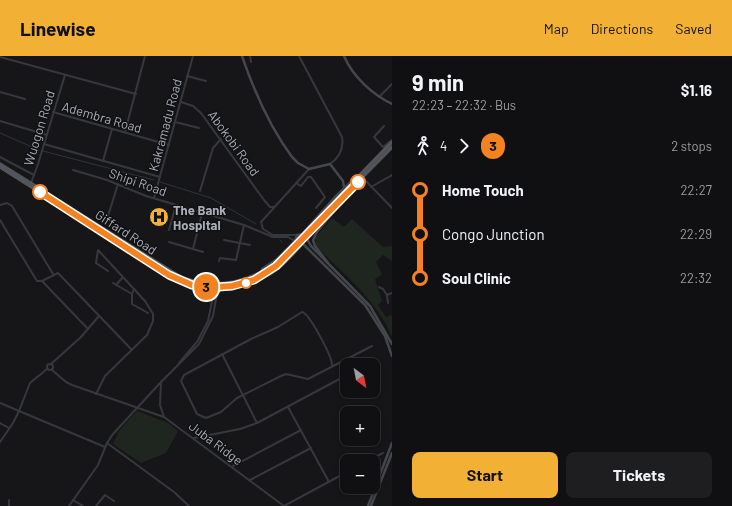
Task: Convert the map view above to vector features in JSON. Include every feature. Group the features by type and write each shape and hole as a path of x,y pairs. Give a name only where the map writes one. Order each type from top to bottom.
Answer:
{"main road":[{"path":"242,56 254,89 277,134 292,157 298,163 309,169 330,164 343,181 344,187"},
{"path":"344,56 360,80 380,97 392,104"},
{"name":"Giffard Road","path":"0,164 169,275 180,281 206,287 264,278 280,267 302,246 330,210 392,141"},
{"name":"Giffard Road","path":"253,279 282,259 392,147"},
{"name":"Giffard Road","path":"0,167 30,184 170,272 193,282 218,286"},
{"name":"Giffard Road","path":"302,234 344,187 363,172"},
{"path":"343,181 349,183"},
{"path":"329,265 315,246 313,240 330,210"},
{"path":"392,344 370,306 311,246 302,234 297,235 295,241 365,305 385,336 392,356"},
{"name":"Giffard Road","path":"253,279 277,259 295,241"},
{"path":"217,293 218,286"},
{"path":"206,287 213,297"},
{"path":"368,506 392,444"},
{"path":"371,506 392,454"}],"street":[{"path":"125,132 145,56"},
{"name":"Kakramadu Road","path":"154,198 193,56"},
{"path":"250,56 251,62"},
{"path":"299,56 342,137 342,151 337,160 330,164"},
{"path":"2,57 136,94"},
{"name":"Wuogon Road","path":"30,184 47,135 65,75"},
{"path":"187,76 206,81"},
{"path":"380,97 392,84"},
{"path":"0,92 25,99"},
{"name":"Abokobi Road","path":"180,102 197,109 221,139 270,207 275,206"},
{"name":"Adembra Road","path":"53,112 169,145"},
{"path":"0,121 47,135"},
{"path":"175,122 199,128"},
{"path":"383,147 374,137 384,126"},
{"path":"103,161 112,129"},
{"path":"200,191 213,148 221,139"},
{"path":"382,152 383,147 392,141"},
{"path":"44,144 160,177"},
{"path":"0,157 34,175"},
{"path":"297,235 273,235 263,229 261,226 262,220 309,169"},
{"name":"Shipi Road","path":"72,170 118,184 154,198 244,225 272,238 288,237 295,241"},
{"path":"372,187 392,175"},
{"path":"296,183 301,186 308,177 312,177 325,197 316,208"},
{"path":"361,179 372,187 392,208"},
{"path":"108,216 118,184"},
{"path":"267,203 272,206 280,202"},
{"path":"388,204 392,202"},
{"path":"0,205 7,203 12,206 53,274"},
{"path":"169,230 176,205"},
{"path":"193,249 202,213"},
{"path":"0,220 37,281 42,281 88,329"},
{"path":"219,261 220,258 236,260 244,225"},
{"path":"224,240 250,245"},
{"path":"169,242 202,252"},
{"path":"96,394 105,376 147,335 153,321 150,309 135,289 98,250 96,263 108,271"},
{"path":"42,281 53,274 58,273 61,275 132,350"},
{"path":"124,277 114,284 132,294"},
{"path":"198,344 208,321 213,297 218,286"},
{"path":"380,287 384,288 387,294 388,303"},
{"path":"135,289 132,294 132,304 148,312"},
{"path":"69,506 98,465 107,443 161,382 198,344 213,316 217,293"},
{"path":"387,294 392,293"},
{"path":"332,367 332,360 308,315 303,312 278,327 222,354 184,375 181,381 197,414 206,418 221,412 228,404 281,376 286,374 308,379 332,367 372,346"},
{"path":"0,442 19,411 30,384 47,369 47,365 51,364 100,316"},
{"path":"222,354 257,423"},
{"path":"47,369 52,370 51,364"},
{"name":"Juba Ridge","path":"52,370 66,382 137,409 164,417 284,506"},
{"path":"194,438 240,429 257,423 340,379"},
{"path":"161,382 160,405 164,417"},
{"path":"0,403 105,447"},
{"path":"288,407 329,482"},
{"path":"0,423 9,428"},
{"path":"232,466 301,430"},
{"path":"107,443 174,492 189,506"},
{"path":"250,480 311,448"},
{"path":"284,506 340,476"},
{"path":"96,506 105,495 114,501"},
{"path":"9,500 9,506"},
{"path":"73,500 83,506"}],"shaded area":[{"path":"332,218 344,227 352,219 383,247 392,246 392,261 383,255 376,262 382,274 375,279 382,301 378,305 386,317 392,315 392,337 378,311 368,299 316,246 315,238"},
{"path":"137,411 168,423 178,431 166,453 141,463 113,444 119,431"}],"waterway":[{"path":"0,133 39,150"},
{"path":"43,151 154,180"},
{"path":"160,182 211,198 256,224"}],"bus line":[{"name":"3","path":"40,192 180,281 192,285 218,287 232,286 254,280 276,266 358,182"}],"place":[{"name":"The Bank Hospital","path":"159,217"}]}
